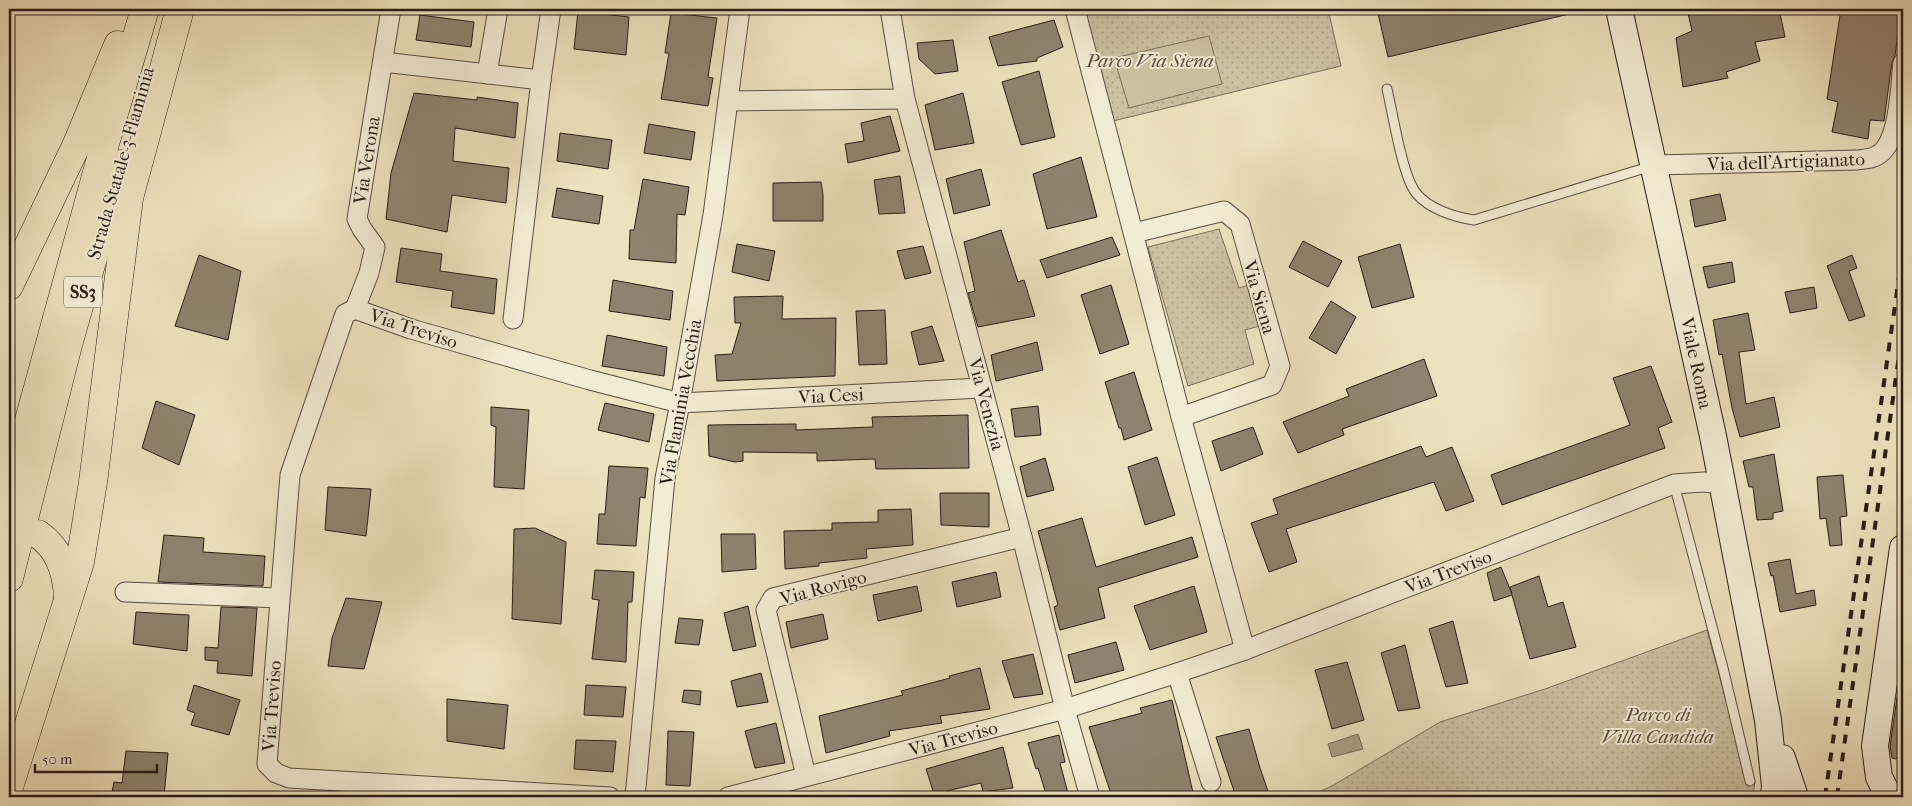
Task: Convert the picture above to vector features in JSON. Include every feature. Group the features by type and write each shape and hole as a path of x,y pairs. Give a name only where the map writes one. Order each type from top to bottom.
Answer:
{"highway":[{"path":"9,286 84,129 131,9"},
{"name":"Strada Statale 3 Flaminia","path":"9,493 61,298 145,9"},
{"name":"Strada Statale 3 Flaminia","path":"9,578 69,341 165,9"},
{"path":"9,787 80,562 93,482 129,198 180,9"},
{"path":"38,534 50,545 59,558 68,582 68,599"}],"main road":[{"name":"Viale Roma","path":"1619,9 1713,436 1768,720 1775,786 1774,797"},
{"path":"1889,797 1879,778 1875,746 1903,548"},
{"name":"Viale Roma","path":"1768,720 1795,797"}],"street":[{"name":"Via Verona","path":"355,310 375,246 357,219 391,9"},
{"path":"487,74 498,9"},
{"path":"513,319 551,9"},
{"name":"Via Flaminia Vecchia","path":"635,797 665,478 714,215 740,9"},
{"name":"Via Venezia","path":"890,9 905,99 1090,797"},
{"path":"1075,9 1245,650"},
{"path":"383,62 541,80"},
{"name":"Via dell'Artigianato","path":"1655,166 1858,160 1877,156 1887,147 1894,134 1903,63"},
{"path":"728,101 905,99"},
{"name":"Via Siena","path":"1134,233 1224,211 1240,224 1280,366 1272,386 1182,417"},
{"name":"Via Treviso","path":"610,797 290,778 276,774 266,764 290,475 345,314 355,310 420,332 590,380 680,403"},
{"name":"Via Cesi","path":"680,403 982,388"},
{"name":"Via Treviso","path":"735,796 1066,709 1245,650 1674,484 1704,482 1721,484"},
{"name":"Via Rovigo","path":"806,776 766,610 773,598 1022,537"},
{"path":"126,592 279,598"},
{"path":"1176,673 1211,782"}],"lane":[{"path":"1387,89 1408,180 1417,194 1439,210 1455,217 1474,220 1655,166"},
{"path":"1674,484 1723,668 1750,781"}],"green space":[{"name":"Parco Via Siena","path":"1082,9 1328,9 1341,66 1113,121"},
{"path":"1209,36 1222,84 1129,108 1114,58"},
{"path":"1219,229 1239,288 1252,284 1263,325 1245,330 1254,364 1188,386 1148,247"},
{"name":"Parco di Villa Candida","path":"1707,630 1748,782 1755,781 1753,797 1307,797 1332,786 1440,722 1545,689"}],"shaded area":[{"path":"1358,734 1363,749 1332,757 1328,744"}],"building":[{"path":"1377,9 1568,9 1569,14 1388,57"},
{"path":"1687,9 1779,9 1785,37 1755,42 1760,61 1726,72 1728,78 1683,87 1676,38 1692,31"},
{"path":"1841,9 1900,9 1895,56 1892,62 1884,121 1870,120 1868,139 1832,132 1838,102 1827,99"},
{"path":"578,11 629,17 626,55 574,49"},
{"path":"671,13 717,18 708,77 713,78 708,106 661,99 669,53 665,53"},
{"path":"420,15 474,22 471,47 416,40"},
{"path":"1054,20 1063,47 1037,58 1037,61 998,66 989,37"},
{"path":"953,40 958,71 935,74 919,59 917,43"},
{"path":"1039,71 1055,137 1021,145 1002,82"},
{"path":"414,93 477,100 477,97 518,103 515,138 455,128 453,161 509,168 506,203 452,195 447,232 386,219 391,173"},
{"path":"963,93 974,143 935,150 925,105"},
{"path":"890,116 900,151 848,163 845,144 864,141 861,123"},
{"path":"649,124 695,132 691,160 644,153"},
{"path":"560,133 612,140 608,169 557,161"},
{"path":"1081,157 1097,217 1047,229 1033,174"},
{"path":"981,169 990,205 954,214 946,179"},
{"path":"900,176 905,213 879,214 874,180"},
{"path":"643,179 689,187 685,215 677,214 676,263 629,259 630,230 634,230"},
{"path":"821,182 823,221 773,221 773,183"},
{"path":"557,188 603,196 599,224 552,217"},
{"path":"1720,194 1726,220 1695,227 1690,200"},
{"path":"1001,230 1018,282 1024,280 1035,316 978,327 968,293 975,291 964,242"},
{"path":"1112,237 1120,255 1047,278 1040,260"},
{"path":"1303,241 1342,261 1328,287 1289,267"},
{"path":"737,244 775,251 769,281 732,272"},
{"path":"1400,244 1414,297 1372,308 1358,257"},
{"path":"923,246 931,273 905,279 897,251"},
{"path":"401,248 442,254 440,271 497,279 494,314 451,307 453,291 396,282"},
{"path":"199,255 241,271 228,340 175,326"},
{"path":"1852,255 1857,268 1849,271 1865,316 1849,321 1827,266"},
{"path":"1732,262 1735,282 1708,288 1703,267"},
{"path":"613,280 673,291 670,320 609,311"},
{"path":"1111,285 1129,344 1100,354 1081,295"},
{"path":"1814,287 1817,308 1790,313 1785,292"},
{"path":"783,296 782,319 836,318 835,376 717,381 715,355 732,354 741,323 735,323 734,297"},
{"path":"1331,301 1356,317 1336,354 1309,338"},
{"path":"885,310 887,364 859,365 856,311"},
{"path":"1748,313 1755,350 1739,352 1746,404 1774,397 1780,427 1740,437 1732,408 1722,354 1719,355 1713,320"},
{"path":"932,326 944,361 919,365 911,332"},
{"path":"607,335 667,347 664,376 602,366"},
{"path":"1037,342 1043,370 996,381 991,355"},
{"path":"1424,359 1437,396 1342,429 1344,435 1298,453 1283,422 1349,396 1346,389"},
{"path":"1651,366 1672,422 1658,428 1665,448 1502,505 1491,475 1630,425 1613,378"},
{"path":"1134,372 1152,430 1124,440 1105,382"},
{"path":"156,401 195,415 179,465 142,448"},
{"path":"605,403 654,414 649,442 598,430"},
{"path":"1038,406 1041,435 1015,437 1011,409"},
{"path":"491,407 529,410 524,489 494,487 496,427 491,425"},
{"path":"968,415 969,468 876,469 875,459 817,461 817,453 743,452 743,461 735,462 709,456 708,425 796,424 796,430 873,427 872,417"},
{"path":"1253,427 1263,454 1221,471 1212,441"},
{"path":"1421,446 1426,457 1452,447 1474,501 1446,511 1434,482 1286,529 1297,562 1269,572 1251,523 1278,514 1273,499"},
{"path":"1774,454 1783,511 1773,513 1773,519 1757,520 1753,487 1749,487 1743,461"},
{"path":"1157,457 1175,515 1145,525 1128,467"},
{"path":"1045,458 1054,490 1027,497 1020,467"},
{"path":"609,466 648,468 645,498 640,497 636,546 597,544 599,514 605,514"},
{"path":"1843,475 1847,516 1840,517 1842,545 1830,546 1826,518 1820,519 1817,477"},
{"path":"328,487 371,489 366,536 325,530"},
{"path":"940,493 989,493 989,527 941,525"},
{"path":"911,509 913,545 866,549 867,558 819,563 819,566 785,569 784,531 832,530 832,523 878,522 878,510"},
{"path":"1082,518 1096,567 1192,537 1198,557 1098,588 1105,618 1060,630 1054,607 1058,605 1038,531"},
{"path":"535,528 566,542 561,624 512,619 514,529"},
{"path":"721,534 755,534 756,569 722,572"},
{"path":"164,535 204,538 203,552 265,556 263,586 158,582"},
{"path":"1790,559 1796,594 1814,590 1816,605 1780,612 1773,575 1771,576 1768,563"},
{"path":"1501,567 1512,594 1510,587 1539,576 1548,607 1563,602 1576,647 1530,659 1512,595 1494,601 1487,573"},
{"path":"595,570 634,572 632,602 628,602 626,662 592,659 599,600 592,599"},
{"path":"996,572 1001,597 957,607 952,582"},
{"path":"917,586 922,611 878,621 873,595"},
{"path":"1194,586 1207,632 1150,650 1134,606"},
{"path":"346,598 382,602 364,669 328,666 332,638"},
{"path":"748,606 756,646 733,651 724,613"},
{"path":"221,607 257,608 252,676 217,673 218,661 205,660 205,647 218,648"},
{"path":"136,612 189,615 187,651 133,644"},
{"path":"823,614 828,639 791,648 786,622"},
{"path":"679,618 703,620 699,645 675,643"},
{"path":"1453,621 1468,683 1446,687 1429,629"},
{"path":"1116,642 1124,670 1075,683 1068,655"},
{"path":"1405,645 1420,708 1398,711 1381,653"},
{"path":"1033,654 1043,694 1014,698 1002,661"},
{"path":"1347,662 1364,720 1332,729 1315,670"},
{"path":"980,668 990,709 940,716 942,723 889,731 890,736 826,753 819,716 903,695 901,691"},
{"path":"1901,671 1903,671 1903,756 1895,759 1892,758 1890,746"},
{"path":"761,673 768,702 737,707 731,681"},
{"path":"194,685 240,700 229,735 191,725 195,713 187,710"},
{"path":"586,685 626,687 623,717 584,715"},
{"path":"684,690 701,691 700,705 682,702"},
{"path":"447,699 508,705 504,749 447,741"},
{"path":"1172,700 1194,797 1136,797 1135,792 1112,797 1089,727 1142,713 1140,708"},
{"path":"776,723 785,763 755,768 745,731"},
{"path":"1249,729 1270,797 1236,797 1216,737"},
{"path":"668,731 694,732 690,786 666,785"},
{"path":"1059,735 1065,762 1060,763 1069,797 1047,797 1028,743"},
{"path":"576,740 616,741 613,772 574,769"},
{"path":"1003,747 1013,788 983,792 981,783 934,794 926,769"},
{"path":"126,751 168,753 164,797 111,797 114,782 122,783"}],"railway":[{"path":"1825,797 1903,249"},
{"path":"1837,797 1903,327"}]}
